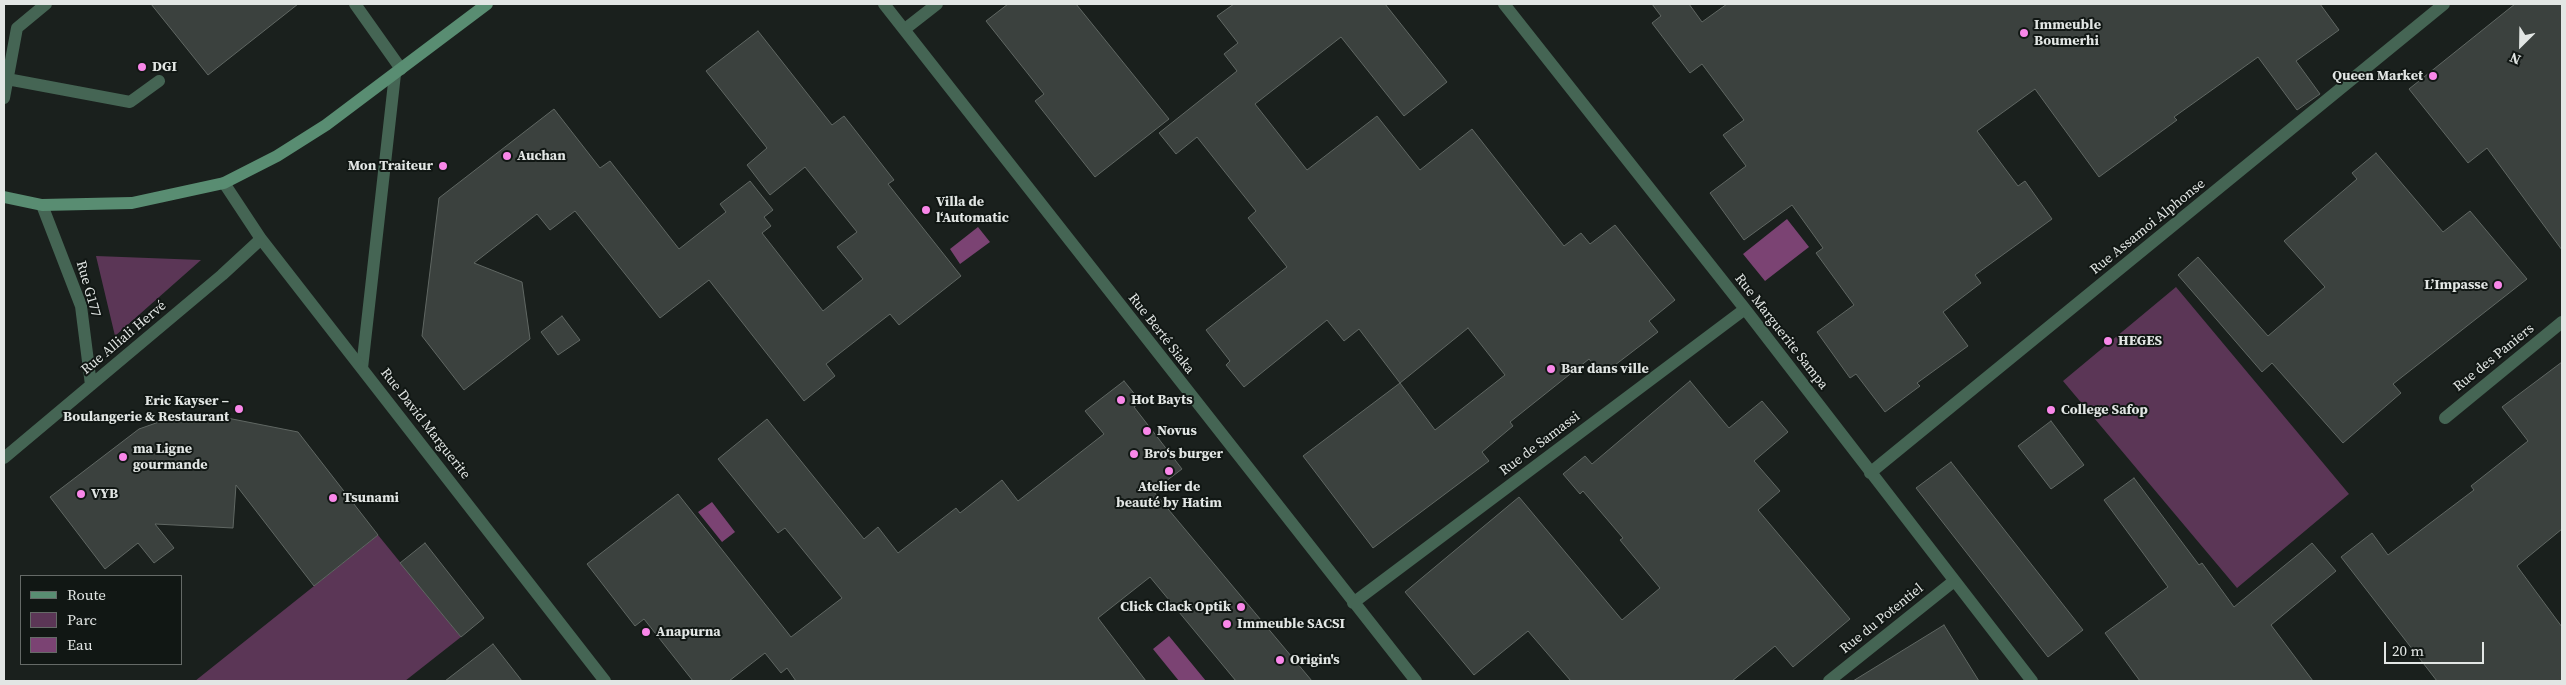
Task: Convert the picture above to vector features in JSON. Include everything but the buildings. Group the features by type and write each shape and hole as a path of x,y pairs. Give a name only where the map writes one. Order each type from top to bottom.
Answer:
{"street":[{"path":"4,98 17,28 46,4"},
{"path":"355,4 398,71 362,368"},
{"path":"4,197 42,205 132,203 224,183 277,156 326,125 487,4"},
{"name":"Rue Berté Siaka","path":"884,4 1352,603 1416,681"},
{"path":"905,29 937,4"},
{"name":"Rue Marguerite Sampa","path":"1504,4 1745,309 1870,474 2032,681"},
{"name":"Rue Assamoi Alphonse","path":"1870,474 2444,4"},
{"path":"7,79 130,102 159,81"},
{"name":"Rue David Marguerite","path":"224,183 261,240 605,681"},
{"name":"Rue G177","path":"42,205 81,306 91,385"},
{"name":"Rue Alliali Hervé","path":"4,458 261,240"},
{"name":"Rue de Samassi","path":"1352,603 1745,309"},
{"name":"Rue des Paniers","path":"2445,418 2562,322"},
{"name":"Rue du Potentiel","path":"1829,681 1954,581"}],"green space":[{"path":"96,256 201,260 115,336"},
{"path":"2176,287 2349,494 2237,588 2063,381"},
{"path":"378,535 461,637 405,681 195,681"}],"water":[{"path":"1787,219 1809,247 1765,281 1743,254"},
{"path":"978,227 990,242 960,264 950,249"},
{"path":"712,502 735,532 722,542 698,512"},
{"path":"1169,636 1206,681 1179,681 1153,649"}],"place":[{"name":"Immeuble Boumerhi","path":"2024,33"},
{"name":"DGI","path":"142,67"},
{"name":"Queen Market","path":"2433,76"},
{"name":"Auchan","path":"507,156"},
{"name":"Mon Traiteur","path":"443,166"},
{"name":"Villa de l‘Automatic","path":"926,210"},
{"name":"L’Impasse","path":"2498,285"},
{"name":"HEGES","path":"2108,341"},
{"name":"Bar dans ville","path":"1551,369"},
{"name":"Hot Bayts","path":"1121,400"},
{"name":"Eric Kayser – Boulangerie & Restaurant","path":"239,409"},
{"name":"College Safop","path":"2051,410"},
{"name":"Novus","path":"1147,431"},
{"name":"Bro‘s burger","path":"1134,454"},
{"name":"ma Ligne gourmande","path":"123,457"},
{"name":"Atelier de beauté by Hatim","path":"1169,471"},
{"name":"VYB","path":"81,494"},
{"name":"Tsunami","path":"333,498"},
{"name":"Click Clack Optik","path":"1241,607"},
{"name":"Immeuble SACSI","path":"1227,624"},
{"name":"Anapurna","path":"646,632"},
{"name":"Origin's","path":"1280,660"}]}
